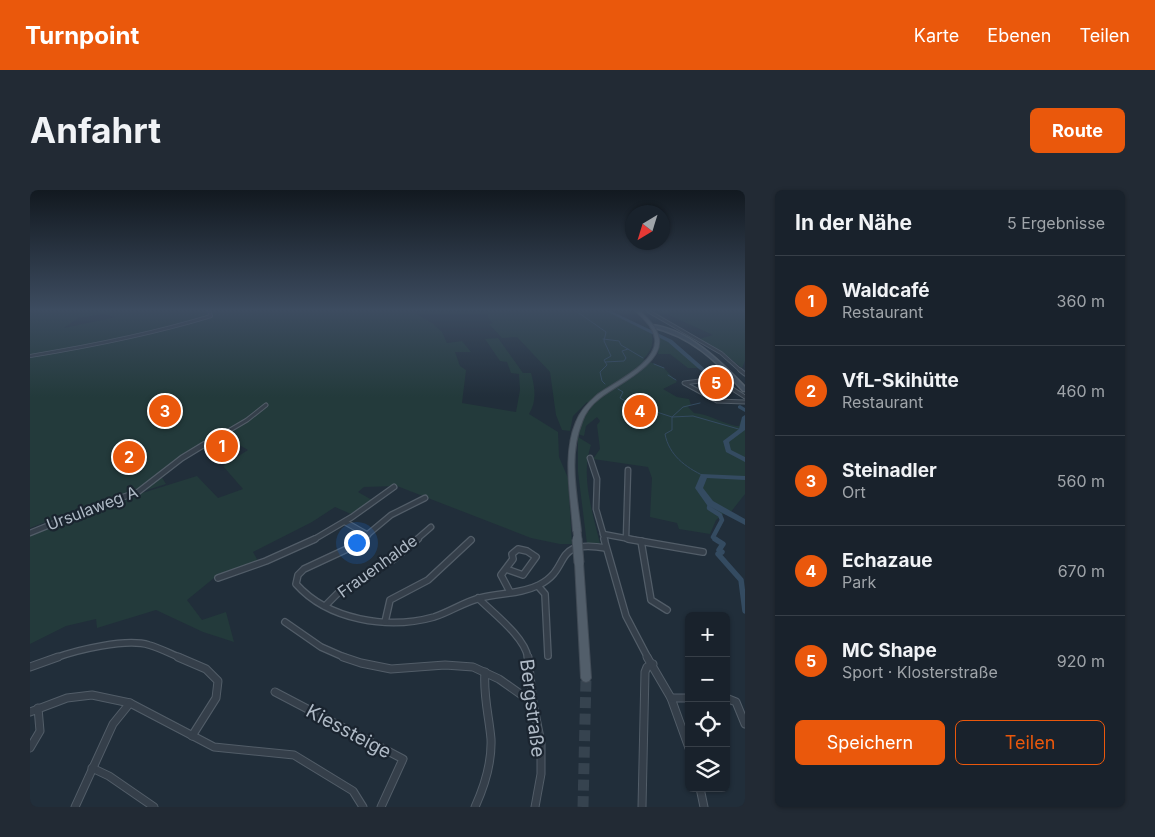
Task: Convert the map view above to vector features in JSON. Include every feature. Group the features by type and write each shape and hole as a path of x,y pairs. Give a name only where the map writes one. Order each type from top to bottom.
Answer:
{"main road":[{"path":"586,678 573,440 579,420 588,407 650,360 656,351 657,340"},
{"path":"686,340 714,359 745,390"}],"street":[{"path":"30,356 122,340"},
{"path":"697,340 721,353 745,374"},
{"path":"724,378 684,384 717,401 745,402"},
{"path":"717,379 745,397"},
{"name":"Ursulaweg A","path":"30,533 94,506 138,492 182,458 246,420 266,405"},
{"path":"590,458 597,479 596,509 627,619 671,698 689,747"},
{"path":"626,538 628,470"},
{"path":"218,578 304,546 345,522 394,487"},
{"path":"424,498 392,515 368,535 346,549 304,569 298,575 296,584 303,594 325,606 352,617 384,622 406,622 433,618 478,598 538,586 554,574 570,549 582,546 606,548"},
{"path":"345,522 368,535"},
{"name":"Frauenhalde","path":"325,606 341,590 394,559 431,527"},
{"path":"603,534 703,552"},
{"path":"384,622 390,600 428,580 472,540"},
{"path":"641,541 651,600 667,610"},
{"path":"506,569 523,575 536,557 527,551 518,549 512,554 513,559 506,569 502,575 510,592"},
{"path":"538,586 546,594 548,656"},
{"name":"Bergstraße","path":"478,598 511,629 527,652 533,702 541,743 541,774 534,807"},
{"path":"284,622 327,652 356,663 391,669 464,666 486,672 505,682 529,702 533,702"},
{"path":"30,667 70,653 116,644 148,644 206,669 218,681 216,698 192,736"},
{"path":"642,807 645,672 647,666 653,664"},
{"path":"475,807 488,779 491,748 483,686 486,672"},
{"name":"Kiessteige","path":"275,692 403,759 381,807"},
{"path":"30,712 67,698 92,695 130,703 214,747 294,755 353,791 363,807"},
{"path":"671,698 685,698"},
{"path":"730,700 736,702 745,724"},
{"path":"76,807 113,724 130,703"},
{"path":"30,748 40,731 38,708"},
{"path":"92,768 109,776 154,807"},
{"path":"701,792 704,807"}],"green space":[{"path":"30,340 446,340 447,343 462,341 471,352 455,352 460,366 466,370 462,403 516,412 520,390 519,374 511,373 507,362 500,361 486,340 499,340 523,373 531,373 534,394 532,409 529,414 558,432 559,457 568,478 572,544 560,544 531,538 397,486 364,487 358,492 372,500 351,514 335,507 312,522 253,552 258,561 214,578 187,600 202,620 226,612 234,642 203,632 156,610 97,628 96,619 66,626 30,644 30,535 97,507 197,476 218,498 243,489 223,466 248,450 220,434 217,435 161,476 166,484 100,505 98,502 30,528"},
{"path":"520,340 652,340 649,352 643,359 664,368 677,382 663,389 677,397 689,399 691,405 688,407 694,413 736,426 739,426 741,420 745,422 745,494 730,513 727,511 716,520 710,534 679,529 677,523 650,517 652,478 648,467 593,459 600,449 597,425 600,421 597,417 586,426 584,436 577,434 581,421 591,408 587,402 573,416 570,431 562,430 556,415 550,372"},
{"path":"660,340 667,340 700,368 688,368 670,354 658,354"},
{"path":"700,340 745,340 745,361 742,368 727,356"},
{"path":"578,437 591,445 588,457 587,482 600,544 587,544 578,472"}],"waterway":[{"path":"604,340 611,356 604,360 605,362"},
{"path":"609,340 619,341 621,345 628,349"},
{"path":"668,340 710,376 709,379"},
{"path":"605,362 624,361 626,358 622,351 628,349"},
{"path":"628,349 643,358"},
{"path":"605,362 607,365 600,372 602,381 605,384"},
{"path":"654,364 664,368"},
{"path":"668,375 676,380"},
{"path":"618,389 623,392 620,398 629,403 672,417"},
{"path":"672,417 683,407 700,403"},
{"path":"740,407 745,410"},
{"path":"672,417 693,416 742,430"},
{"path":"672,417 672,430 665,434 670,448 679,460 690,469 704,476"},
{"path":"745,417 742,430 726,441 728,451 745,460"},
{"path":"745,478 704,476 699,488 710,503 745,522"},
{"path":"710,503 709,508 720,515 722,520 713,537 717,540"},
{"path":"715,539 723,544 719,550 722,552 718,554 741,580 745,611"}],"tunnel":[{"path":"583,807 586,678"}],"place":[{"name":"MC Shape","path":"716,383"},
{"name":"Steinadler","path":"165,411"},
{"name":"Echazaue","path":"640,411"},
{"name":"Waldcafé","path":"222,446"},
{"name":"VfL-Skihütte","path":"129,457"}]}
